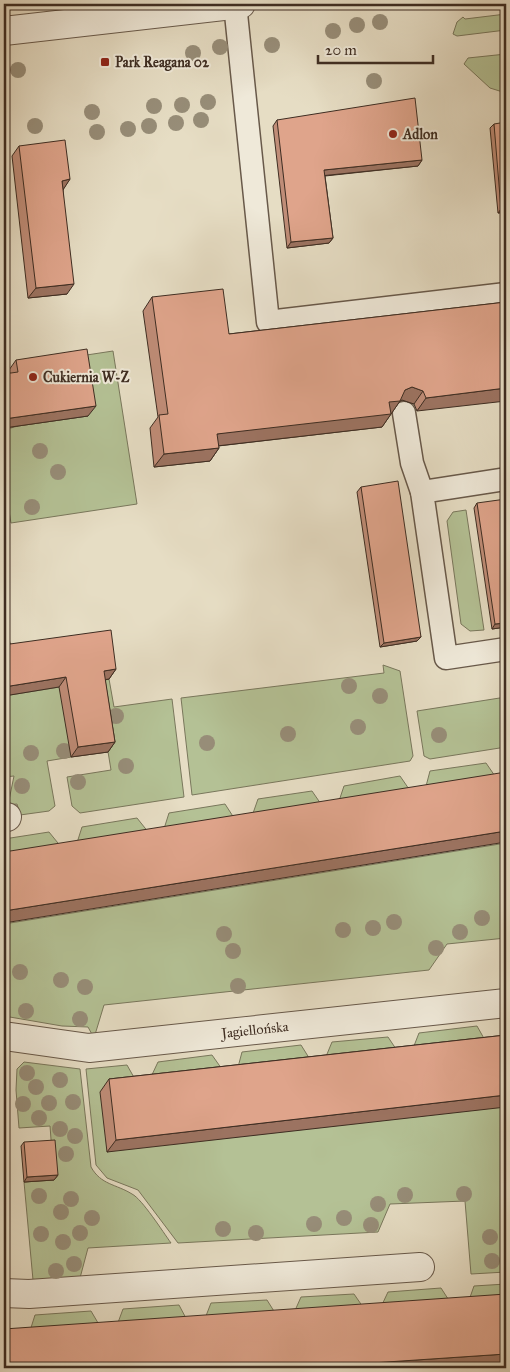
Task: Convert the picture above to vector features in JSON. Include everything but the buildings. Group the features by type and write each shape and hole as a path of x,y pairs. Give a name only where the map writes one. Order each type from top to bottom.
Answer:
{"street":[{"path":"4,31 241,4"},
{"name":"Jagiellońska","path":"4,1036 89,1048 506,1002"},
{"path":"4,1293 29,1294 420,1267"}],"lane":[{"path":"235,4 268,322 393,317 506,294"},
{"path":"404,413 412,463 422,492 446,658 506,649"},
{"path":"422,492 506,479"}],"green space":[{"path":"506,14 506,30 457,36 453,34 457,22 463,17 465,19"},
{"path":"506,54 506,93 490,88 464,64 468,58"},
{"path":"113,351 137,504 11,523 4,481 4,430 18,426 80,356"},
{"path":"466,510 484,630 470,631 461,624 447,521 453,512"},
{"path":"383,665 400,671 413,756 410,761 192,795 181,698 384,673"},
{"path":"109,679 114,707 172,699 184,797 80,813 72,806 67,777 111,770 104,727 71,757 47,761 55,806 49,811 20,815 17,804 8,805 14,776 4,777 4,696"},
{"path":"506,697 506,747 430,759 424,756 417,711"},
{"path":"486,763 497,779 425,790 430,771"},
{"path":"400,776 411,792 338,804 344,786"},
{"path":"312,791 323,807 251,819 258,799"},
{"path":"225,804 236,821 163,832 169,813"},
{"path":"137,818 149,833 76,846 82,827"},
{"path":"49,832 62,848 4,863 4,839"},
{"path":"506,843 506,938 447,944 429,970 104,1005 94,1038 88,1027 62,1026 4,1016 4,924"},
{"path":"477,1026 486,1042 412,1051 419,1033"},
{"path":"388,1037 398,1052 325,1059 332,1042"},
{"path":"301,1045 311,1061 237,1071 242,1052"},
{"path":"212,1055 224,1072 150,1079 158,1062"},
{"path":"24,1062 80,1069 91,1167 104,1181 136,1197 171,1243 88,1248 80,1278 33,1280 24,1182 54,1179 50,1126 19,1128 16,1090 17,1069"},
{"path":"127,1065 136,1081 506,1106 506,1272 471,1274 465,1201 390,1204 378,1232 178,1243 138,1190 107,1178 96,1165 86,1069"},
{"path":"506,1284 506,1307 468,1303 474,1286"},
{"path":"441,1288 452,1305 380,1309 388,1292"},
{"path":"354,1294 365,1310 293,1315 301,1297"},
{"path":"267,1300 277,1316 204,1321 211,1303"},
{"path":"179,1305 188,1322 116,1328 123,1309"},
{"path":"91,1311 101,1328 29,1334 35,1315"}],"place":[{"name":"Park Reagana 02","path":"105,62"},
{"name":"Adlon","path":"393,134"},
{"name":"Cukiernia W-Z","path":"33,377"}]}
